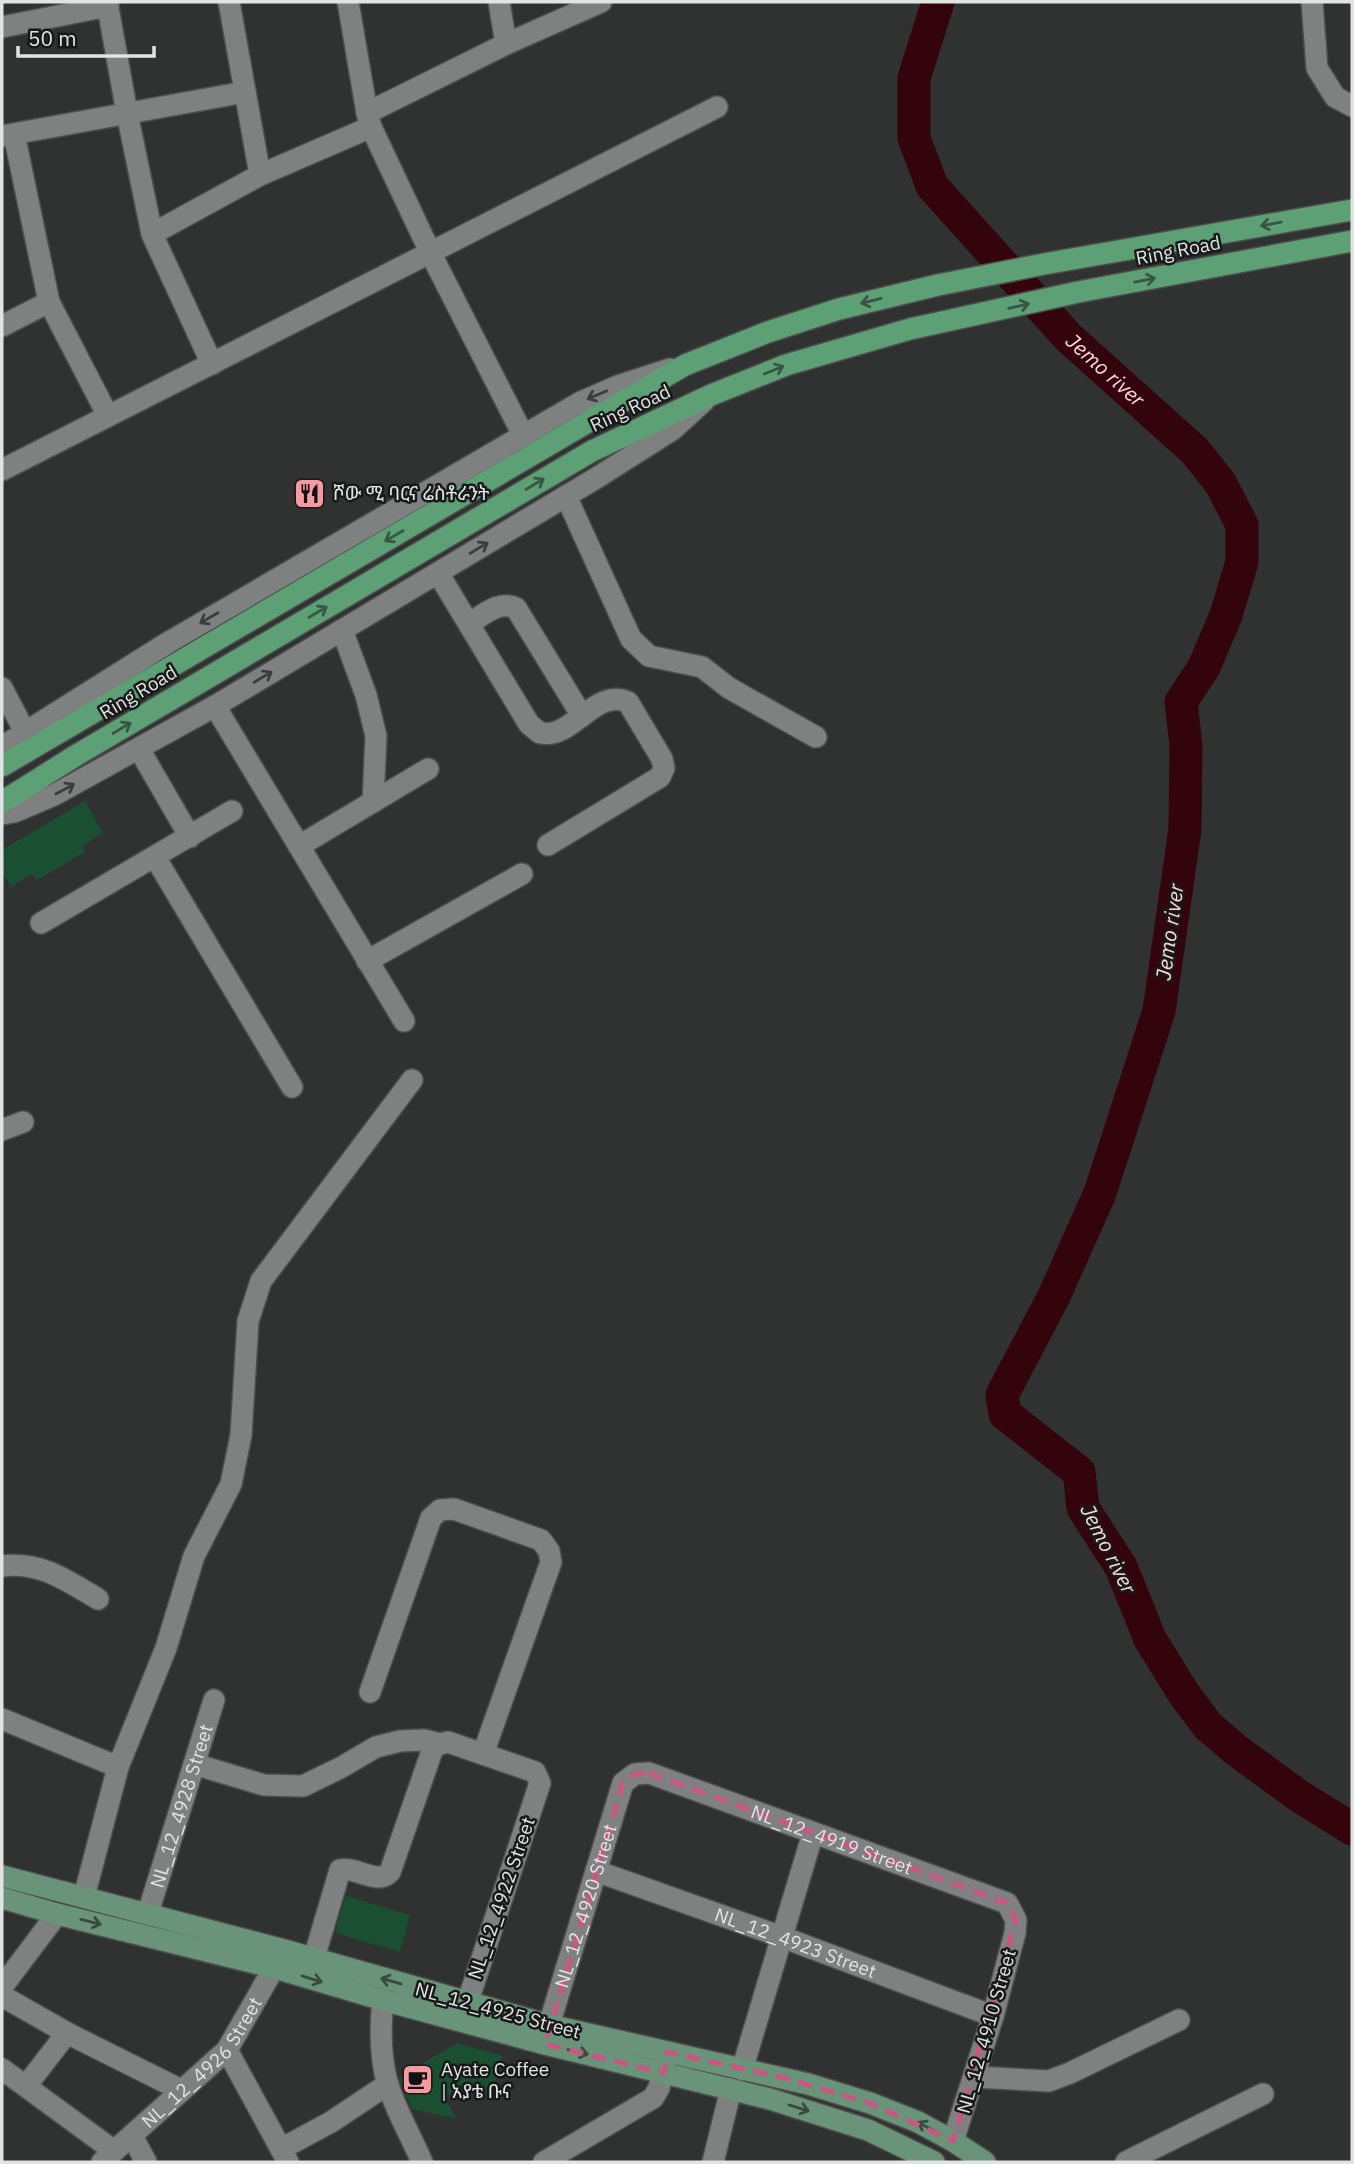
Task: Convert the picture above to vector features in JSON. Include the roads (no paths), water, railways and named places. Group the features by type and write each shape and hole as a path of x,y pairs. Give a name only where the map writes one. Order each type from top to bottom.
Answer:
{"highway":[{"name":"Ring Road","path":"2,766 685,365 768,332 839,309 938,285 1348,209"},
{"name":"Ring Road","path":"2,802 75,756 592,451 711,395 786,365 909,329 1078,292 1347,243"}],"main road":[{"name":"NL_12_4925 Street","path":"2,1876 148,1913 280,1959 383,2000 464,2012"},
{"name":"NL_12_4925 Street","path":"2,1898 57,1914 280,1959 314,1958 464,2012 547,2035 665,2062 743,2070 808,2084 870,2103 918,2122 985,2162"},
{"name":"NL_12_4925 Street","path":"665,2062 731,2089 868,2130 934,2162"}],"street":[{"path":"229,2 260,175"},
{"path":"348,2 369,120 431,254 523,435"},
{"path":"499,2 506,44"},
{"path":"152,234 369,120 506,44 601,2"},
{"path":"1312,2 1317,68 1335,97 1352,106"},
{"path":"2,27 107,4 152,234 212,364"},
{"path":"108,416 49,302 8,135 245,92"},
{"path":"2,470 718,107"},
{"path":"2,326 49,302"},
{"path":"2,747 169,642 579,403 618,386 685,365"},
{"path":"2,814 14,812 54,795 215,706 342,631 672,430 711,395"},
{"path":"566,496 631,639 649,656 702,667 729,688 816,737"},
{"path":"438,573 530,724 540,733 553,733 607,700 619,698 628,702 663,759 664,768 660,777 548,845"},
{"path":"469,624 496,607 508,604 516,608 582,716"},
{"path":"342,631 366,695 376,736 373,802"},
{"path":"2,688 25,732"},
{"path":"215,706 404,1021"},
{"path":"139,749 190,836"},
{"path":"299,846 428,769"},
{"path":"41,923 232,811"},
{"path":"155,857 292,1087"},
{"path":"368,961 522,874"},
{"path":"84,1897 118,1767 166,1648 194,1556 231,1484 241,1435 248,1321 261,1281 412,1080"},
{"path":"2,1130 23,1122"},
{"path":"314,1958 340,1870 349,1868 379,1878 386,1877 390,1872 433,1748 448,1742 483,1754 551,1562 549,1551 541,1540 454,1509 440,1510 432,1518 370,1692"},
{"path":"2,1566 35,1566 67,1580 98,1599"},
{"name":"NL_12_4928 Street","path":"148,1913 214,1700"},
{"path":"2,1719 118,1767"},
{"path":"194,1764 264,1785 303,1786 376,1747 400,1741 424,1740 440,1744"},
{"name":"NL_12_4922 Street","path":"464,2012 540,1783 535,1772 483,1754"},
{"name":"NL_12_4919 Street","path":"635,1774 649,1773 1007,1903 1016,1920"},
{"name":"NL_12_4920 Street","path":"547,2035 623,1783 635,1774"},
{"path":"743,2070 813,1833"},
{"name":"NL_12_4923 Street","path":"596,1871 993,2016"},
{"path":"2,1987 57,1914"},
{"name":"NL_12_4910 Street","path":"953,2141 993,2016 1016,1920"},
{"name":"NL_12_4926 Street","path":"108,2156 227,2050 280,1959"},
{"path":"2,1996 67,2033 181,2090"},
{"path":"383,2000 383,2060 388,2084 422,2162"},
{"path":"974,2077 1049,2081 1179,2020"},
{"path":"26,2086 67,2033"},
{"path":"227,2050 284,2156 388,2084"},
{"path":"553,2160 653,2098 659,2088 665,2062"},
{"path":"2,2069 108,2156"},
{"path":"713,2162 731,2089"},
{"path":"1126,2162 1263,2094"},
{"path":"132,2136 146,2162"}],"waterway":[{"name":"Jemo river","path":"938,2 914,78 914,138 932,186 1068,337 1195,451 1221,484 1242,525 1242,562 1226,615 1204,667 1181,702 1186,746 1185,829 1159,1011 1100,1193 1054,1296 1002,1395 1005,1414 1079,1472 1083,1508 1121,1567 1150,1639 1184,1694 1208,1726 1299,1796 1352,1829"}],"place":[{"name":"ሾው ሚ ባርና ሬስቶራንት","path":"310,493"},
{"name":"Ayate Coffee | አያቴ ቡና","path":"418,2080"}]}
